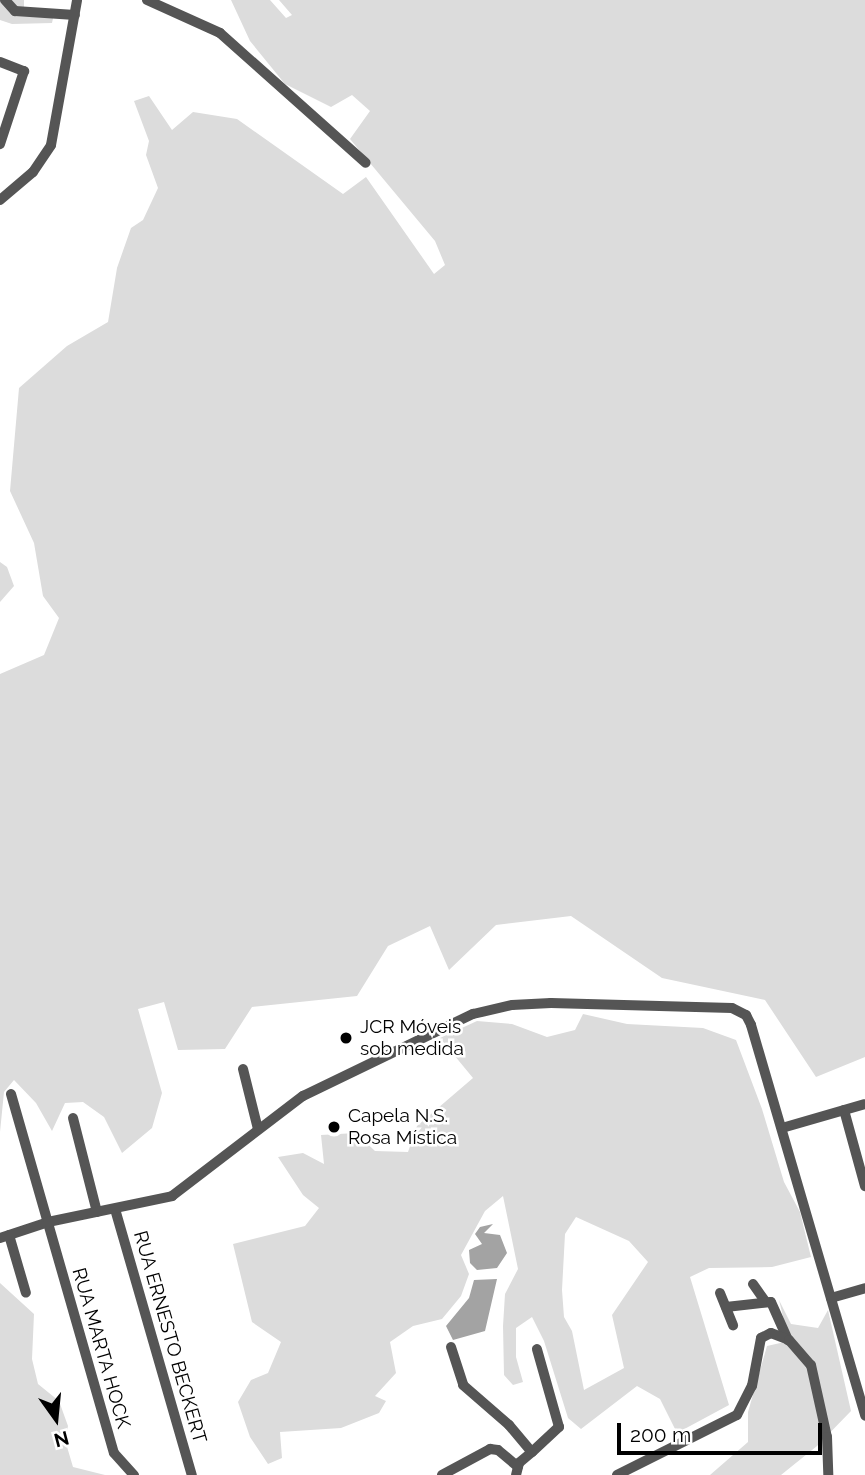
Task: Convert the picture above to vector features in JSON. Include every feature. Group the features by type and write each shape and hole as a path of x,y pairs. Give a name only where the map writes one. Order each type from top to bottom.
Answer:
{"street":[{"path":"5,0 15,11 75,15"},
{"path":"0,200 33,172 51,145 77,0"},
{"path":"147,0 220,33 366,163"},
{"path":"0,62 24,71 0,144"},
{"path":"26,1293 5,1237 48,1222 177,1193 258,1129 313,1090 450,1023 496,1007 605,1004 732,1008 742,1012 751,1025 865,1416"},
{"path":"243,1069 258,1129"},
{"name":"RUA MARTA HOCK","path":"11,1094 114,1453 134,1475"},
{"path":"782,1128 865,1104"},
{"path":"844,1110 865,1186"},
{"path":"73,1118 97,1212"},
{"name":"RUA ERNESTO BECKERT","path":"115,1209 192,1475"},
{"path":"753,1284 765,1301"},
{"path":"831,1298 865,1288"},
{"path":"720,1293 733,1325"},
{"path":"726,1307 740,1309 765,1301 775,1304 789,1340"},
{"path":"617,1475 733,1419 749,1396 761,1338 771,1333 789,1340 807,1358 816,1377 827,1437 828,1475"},
{"path":"451,1347 463,1385 503,1418 532,1452"},
{"path":"442,1475 490,1449 498,1450 517,1471 532,1452 559,1427 537,1349"}],"shaded area":[{"path":"0,0 24,0 24,12 54,14 52,23 12,24 0,20"},
{"path":"231,0 270,0 286,18 292,15 279,0 865,0 865,1057 816,1077 765,1000 662,978 571,916 496,925 449,970 430,926 388,946 357,996 252,1007 225,1049 178,1050 164,1002 138,1009 162,1093 152,1128 122,1153 104,1117 83,1102 65,1103 52,1131 36,1103 14,1080 4,1092 0,1132 0,674 44,655 59,618 43,596 34,543 10,491 19,388 67,346 108,322 117,268 131,228 143,220 158,188 146,155 149,141 134,101 149,96 172,130 193,112 237,119 343,194 366,177 434,274 445,265 435,241 350,139 370,111 352,95 331,107 285,84 250,41"},
{"path":"0,562 7,567 14,586 0,602"},
{"path":"583,1014 627,1024 703,1028 736,1040 762,1109 784,1182 800,1212 811,1257 772,1267 709,1268 690,1277 729,1405 677,1433 660,1399 637,1386 581,1429 568,1418 544,1341 532,1317 516,1328 516,1357 523,1382 513,1385 504,1375 503,1326 505,1294 518,1269 503,1196 485,1211 461,1255 469,1274 461,1296 442,1319 413,1326 390,1342 396,1373 375,1396 386,1401 379,1413 341,1428 280,1432 282,1458 268,1464 250,1437 238,1402 251,1380 268,1373 281,1342 252,1322 233,1244 305,1226 319,1208 303,1195 278,1157 303,1153 324,1164 321,1135 356,1133 375,1151 408,1152 417,1126 473,1078 440,1038 477,1021 512,1024 547,1037 575,1030","holes":["576,1217 629,1241 648,1262 612,1315 624,1368 584,1390 572,1331 564,1317 562,1290 565,1234"]},
{"path":"493,1224 484,1233 500,1235 507,1253 497,1268 477,1270 470,1263 469,1250 482,1244 475,1234 480,1227"},
{"path":"497,1279 485,1331 453,1340 446,1326 469,1298 474,1280"},
{"path":"0,1283 34,1314 32,1359 38,1384 59,1401 68,1426 65,1440 73,1467 105,1475 0,1475"},
{"path":"779,1300 791,1324 818,1328 828,1310 851,1411 817,1446 781,1475 710,1475 748,1442 748,1412 767,1346 789,1341"}],"place":[{"name":"JCR Móveis sob medida","path":"346,1038"},
{"name":"Capela N.S. Rosa Mística","path":"334,1127"}]}
